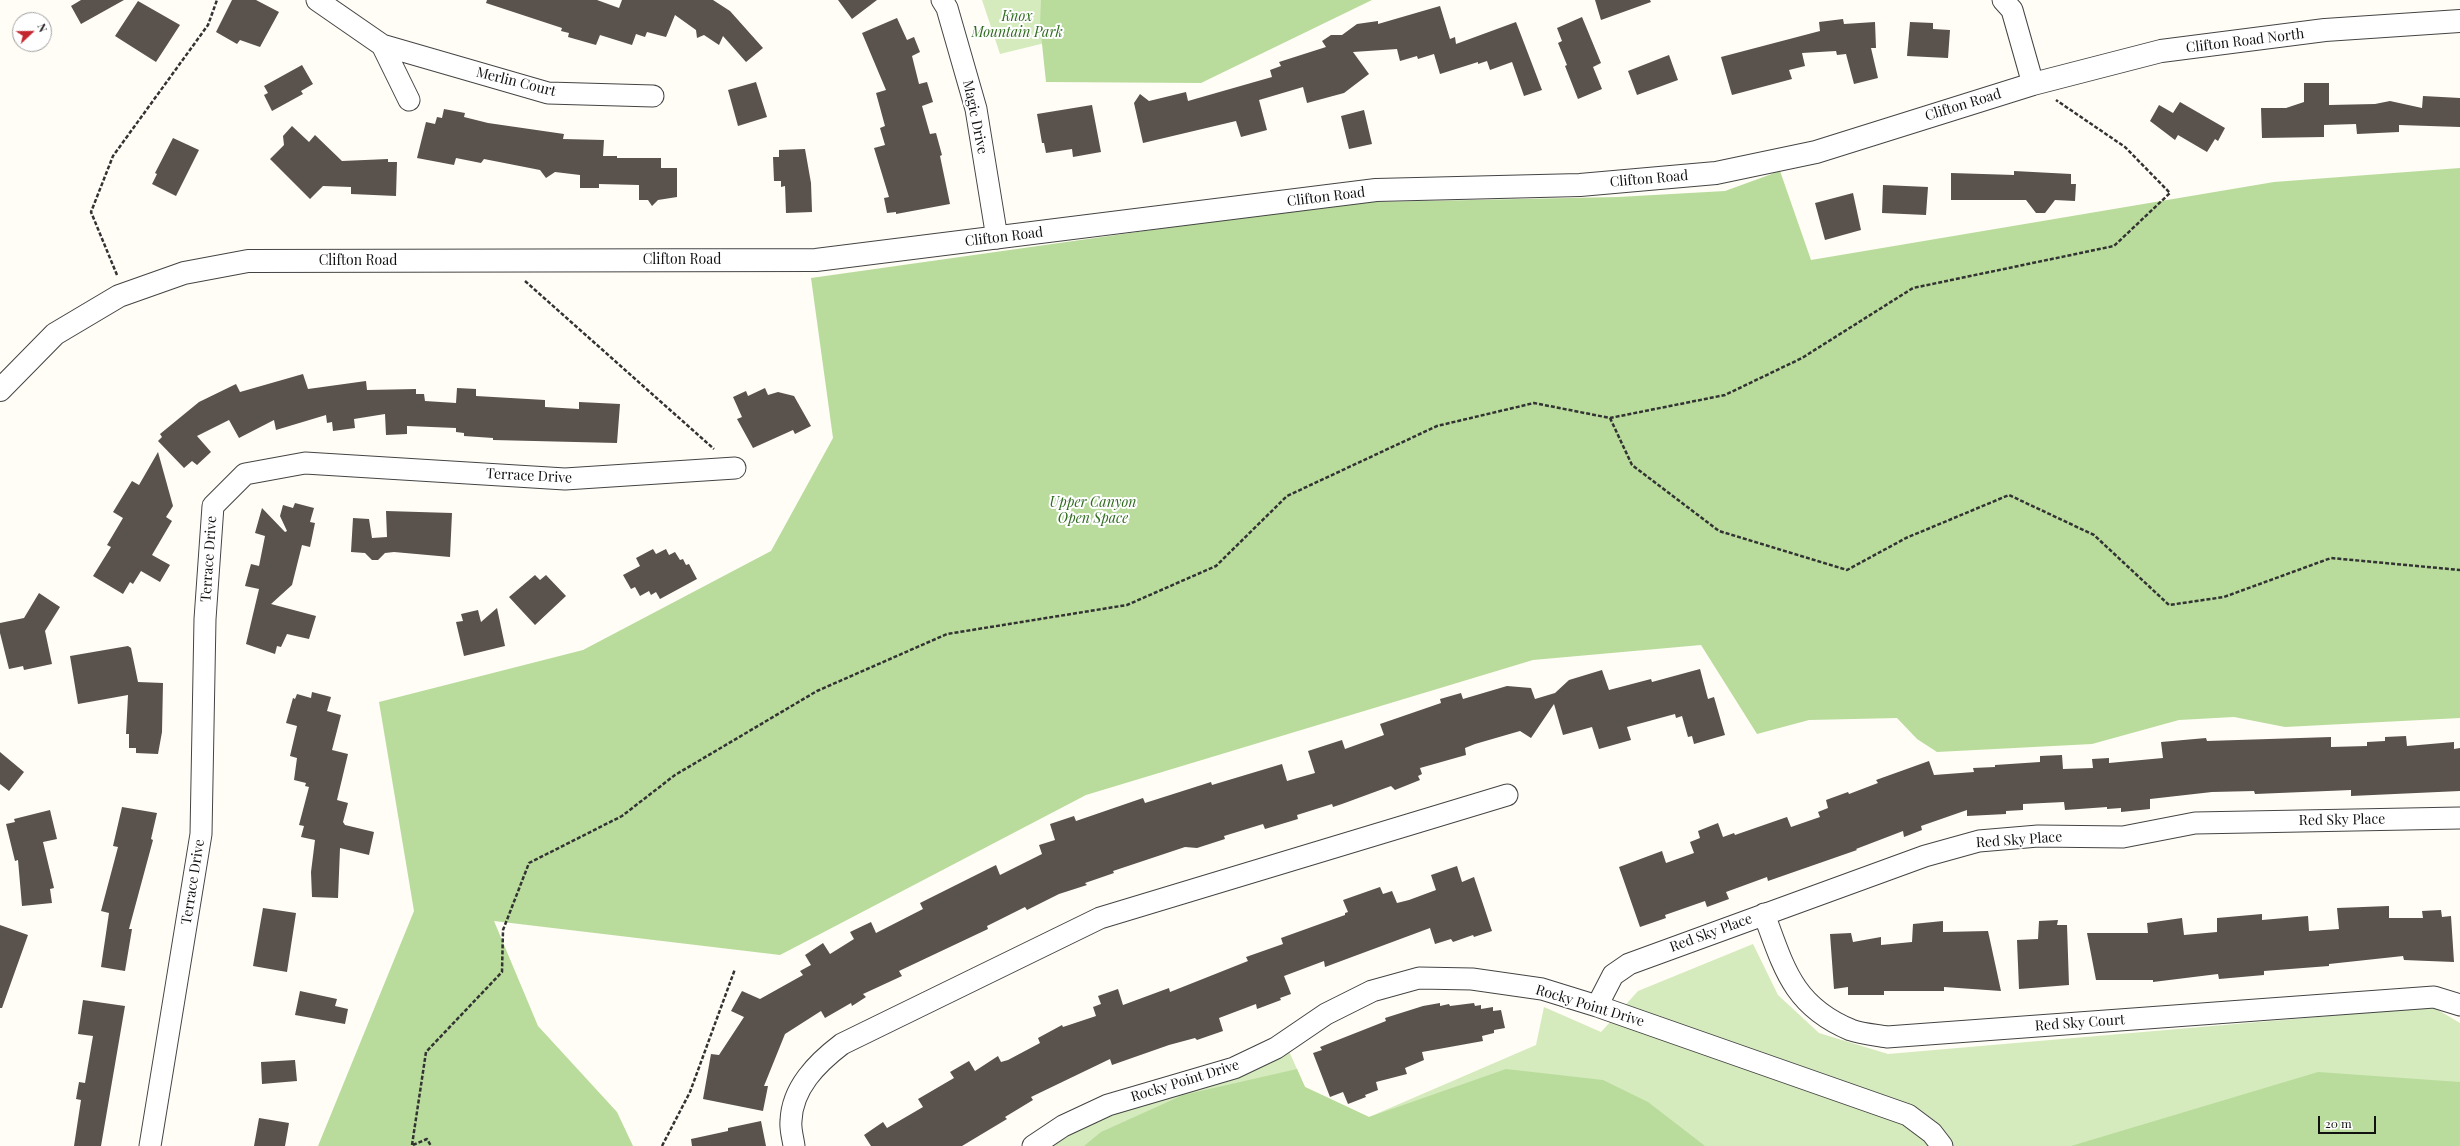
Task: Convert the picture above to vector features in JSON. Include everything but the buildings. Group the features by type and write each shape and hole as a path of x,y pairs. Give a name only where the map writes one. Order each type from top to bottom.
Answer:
{"street":[{"name":"Merlin Court","path":"317,0 382,45 548,93 653,96"},
{"name":"Magic Drive","path":"942,0 947,8 976,109 997,238"},
{"path":"2003,0 2012,10 2033,84"},
{"name":"Clifton Road North","path":"2033,84 2161,51 2325,30 2460,21"},
{"name":"Merlin Court","path":"382,45 409,100"},
{"name":"Clifton Road","path":"0,390 55,334 125,294 184,273 248,261 816,260 1376,190 1580,185 1716,173 1816,152 2033,84"},
{"name":"Terrace Drive","path":"150,1146 201,834 206,619 213,506 245,474 305,463 565,479 735,468"},
{"path":"794,1146 791,1121 799,1090 819,1062 842,1044 856,1037 1100,918 1507,795"},
{"name":"Red Sky Place","path":"1597,1006 1613,975 1629,964 1925,856 1979,841 2038,836 2122,837 2195,823 2460,818"},
{"name":"Red Sky Court","path":"1764,914 1781,961 1796,990 1823,1016 1852,1030 1887,1037 2434,997 2460,1005"},
{"name":"Rocky Point Drive","path":"1033,1146 1063,1126 1108,1105 1234,1068 1276,1048 1326,1014 1372,991 1419,978 1472,979 1542,990 1597,1006 1908,1115 1932,1133 1942,1146"}],"path":[{"path":"125,294 91,212 113,156 208,25 216,0"},
{"path":"412,1146 426,1052 502,972 504,930 529,863 622,816 675,775 817,691 947,634 1127,606 1216,566 1287,496 1437,426 1534,403 1610,418 1725,395 1802,358 1913,288 2114,246 2170,193 2125,147 2033,84"},
{"path":"502,260 735,468"},
{"path":"1610,418 1632,465 1719,531 1847,570 1906,538 2009,495 2094,535 2169,605 2224,597 2331,558 2460,570"},
{"path":"662,1146 690,1092 734,969"},
{"path":"412,1146 427,1139 432,1146"}],"green space":[{"name":"Knox Mountain Park","path":"982,0 1095,0 1102,29 1000,54"},
{"path":"1041,0 1372,0 1201,83 1046,82 1040,25"},
{"name":"Upper Canyon Open Space","path":"2460,168 2460,718 2285,727 2234,717 2179,720 2092,744 1937,752 1917,739 1897,718 1809,720 1757,734 1701,645 1533,660 1086,795 780,955 494,921 538,1026 617,1112 633,1146 318,1146 414,911 379,702 583,650 771,551 833,438 811,278 1201,223 1373,202 1618,197 1725,191 1780,171 1811,260 2274,182"},
{"path":"1753,944 1778,995 1819,1033 1888,1054 2433,1007 2460,1023 2460,1146 1037,1146 1064,1128 1288,1049 1305,1087 1369,1117 1536,1045 1544,1007 1601,1032 1638,991"},
{"path":"1297,1069 1305,1087 1369,1117 1506,1069 1603,1080 1648,1102 1705,1146 1084,1146 1101,1132 1183,1095"},
{"path":"2318,1072 2460,1082 2460,1146 2071,1146"}]}
